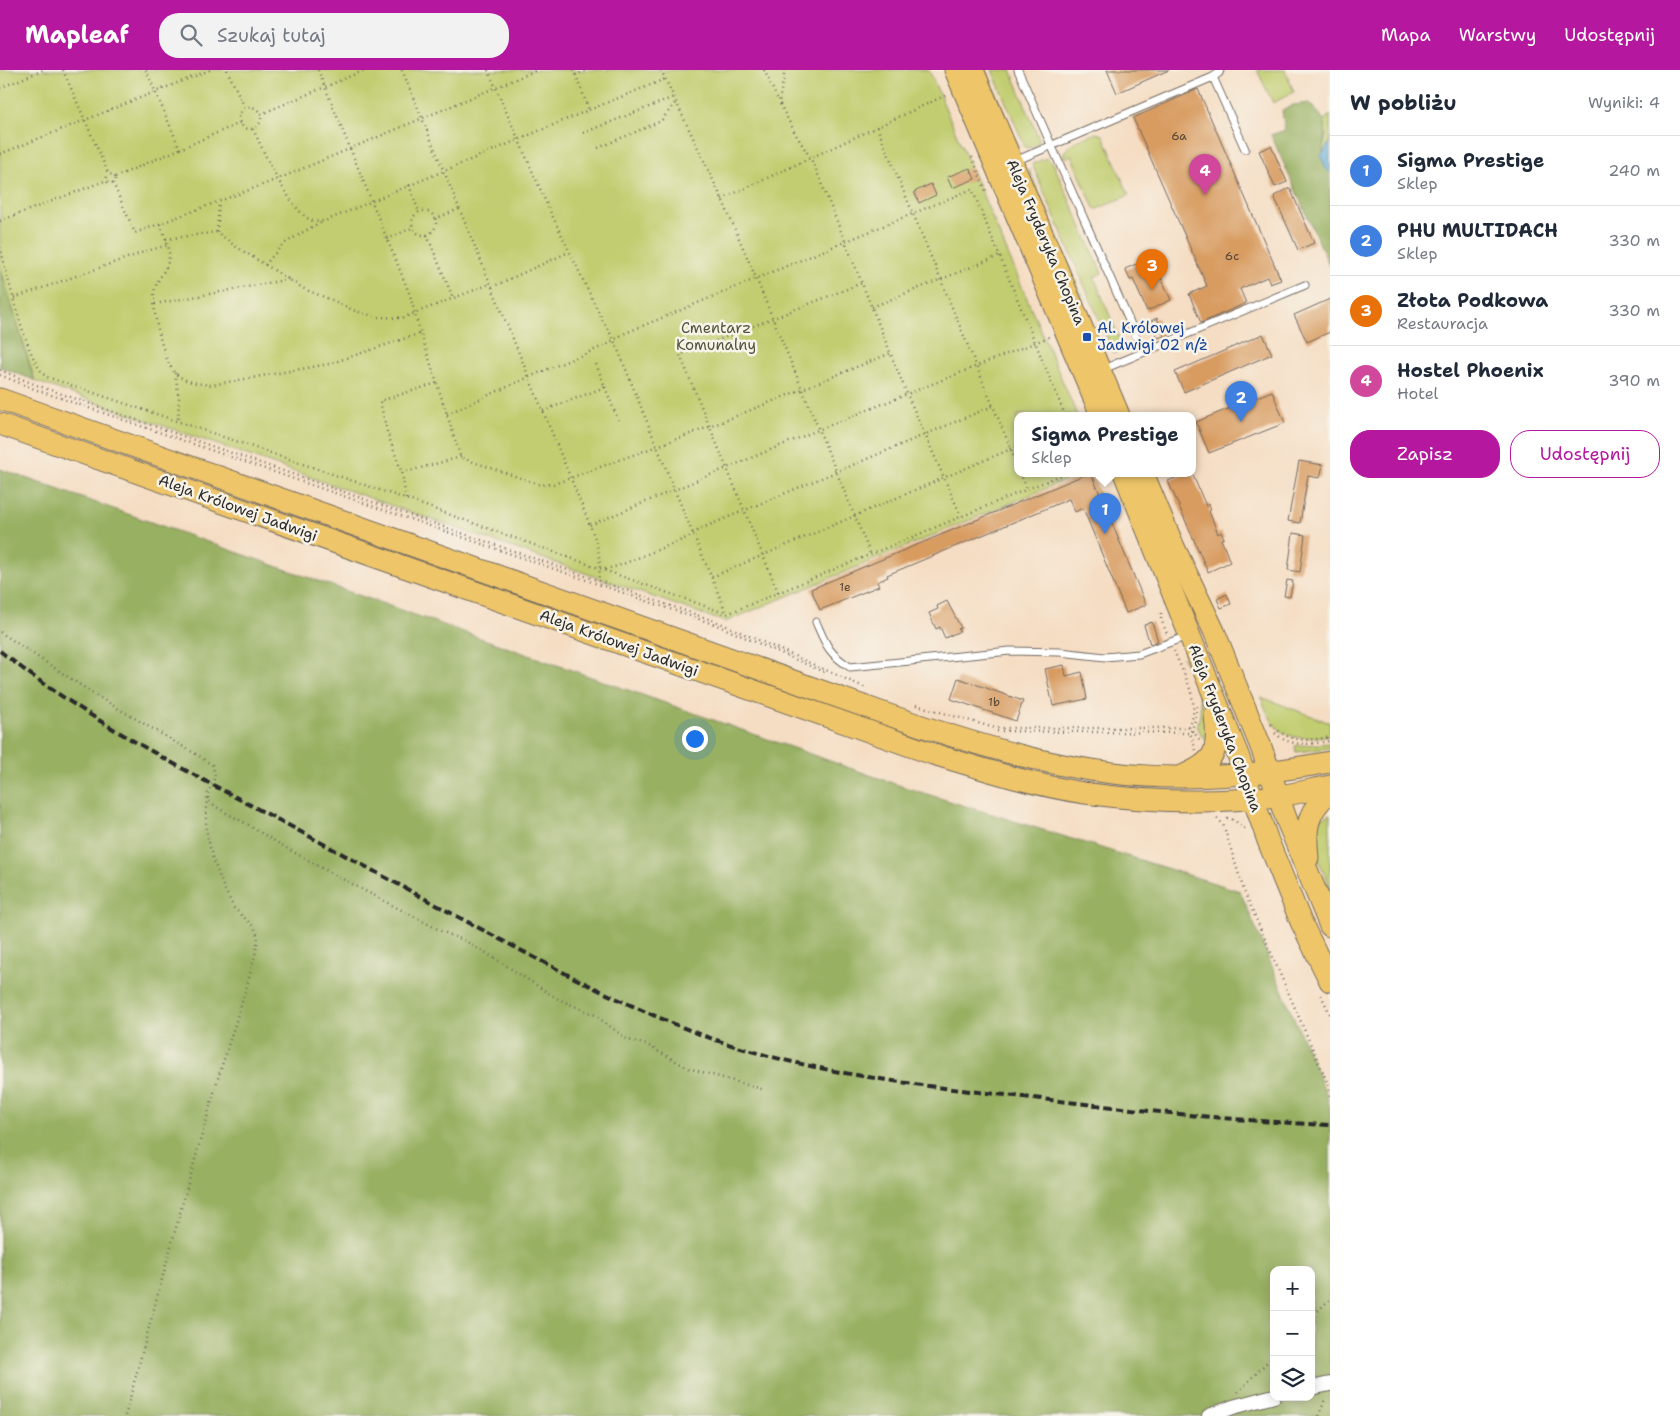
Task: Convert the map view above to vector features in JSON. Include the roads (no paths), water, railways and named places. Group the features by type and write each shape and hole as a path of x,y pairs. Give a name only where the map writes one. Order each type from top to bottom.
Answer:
{"main road":[{"name":"Aleja Fryderyka Chopina","path":"955,70 1100,412"},
{"name":"Aleja Fryderyka Chopina","path":"972,70 1118,412"},
{"name":"Aleja Królowej Jadwigi","path":"0,399 960,739 1033,759 1123,774 1180,777 1244,774 1330,762"},
{"name":"Aleja Królowej Jadwigi","path":"0,424 933,754 1031,782 1082,792 1130,798 1216,800 1279,796 1330,786"},
{"name":"Aleja Fryderyka Chopina","path":"1126,477 1189,629 1301,922 1330,981"},
{"name":"Aleja Fryderyka Chopina","path":"1145,477 1174,547 1189,629 1270,771 1330,926"},
{"path":"1180,777 1197,770 1209,760 1217,742 1212,692"},
{"path":"1310,876 1307,846 1309,820 1313,811 1330,792"}],"street":[{"path":"1315,1388 1329,1389"},
{"path":"1214,1414 1270,1397"}],"lane":[{"path":"1018,70 1142,352"},
{"path":"1012,162 1213,77 1220,70"},
{"path":"1213,77 1245,148"},
{"path":"1101,370 1305,285"},
{"path":"816,622 826,646 836,657 850,667 1010,651 1060,652 1105,657 1139,654 1189,629"}],"water":[{"path":"1330,142 1330,173 1326,169 1321,156"}],"railway":[{"path":"0,651 75,705 194,775 558,970 636,1007 716,1040 796,1063 918,1085 1186,1115 1330,1125"}],"place":[{"name":"Hostel Phoenix","path":"1205,195"},
{"name":"Złota Podkowa","path":"1152,290"},
{"name":"Al. Królowej Jadwigi 02 n/ż","path":"1087,337"},
{"name":"PHU MULTIDACH","path":"1241,422"},
{"name":"Sigma Prestige","path":"1105,534"}],"park label":[{"name":"Cmentarz Komunalny","path":"716,336"}]}
